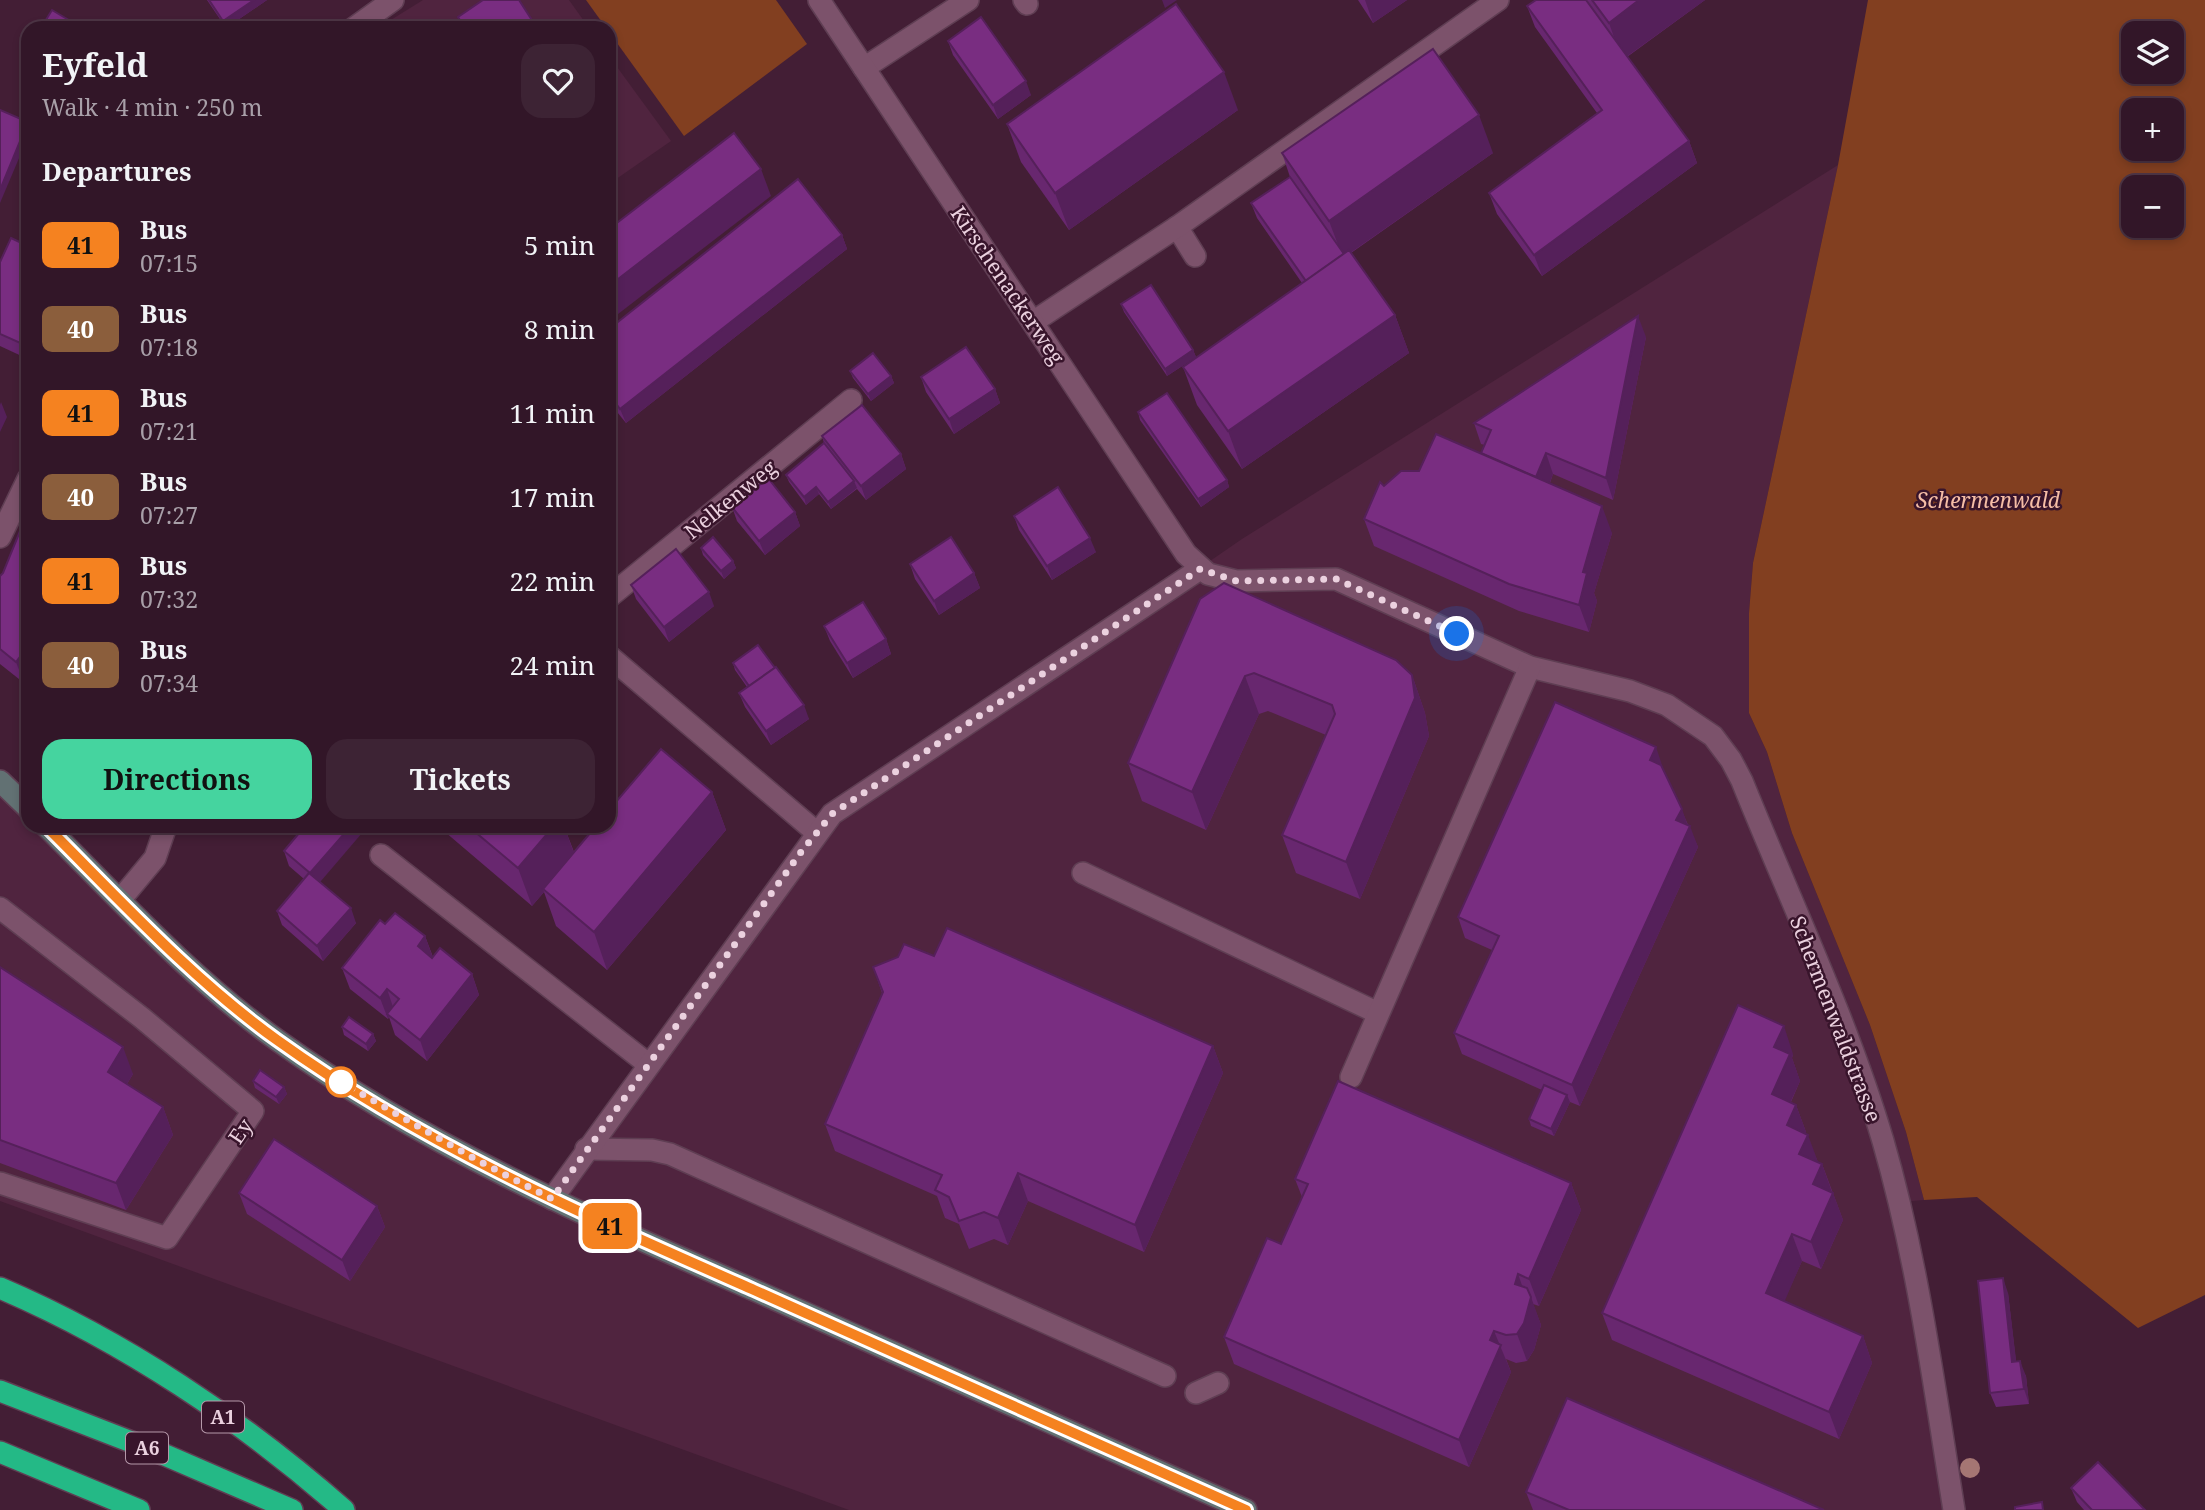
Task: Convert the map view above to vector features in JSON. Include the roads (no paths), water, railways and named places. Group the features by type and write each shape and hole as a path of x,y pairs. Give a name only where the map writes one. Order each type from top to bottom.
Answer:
{"highway":[{"name":"A1","path":"0,1288 95,1336 240,1428 344,1510"},
{"name":"A6","path":"0,1391 165,1455 292,1510"},
{"path":"0,1452 139,1510"}],"main road":[{"path":"0,781 21,801"},
{"path":"53,833 232,1005 277,1040 416,1126 552,1199 1246,1510"}],"street":[{"path":"364,21 393,0"},
{"name":"Kirschenackerweg","path":"819,0 1186,554 1200,569"},
{"path":"864,68 968,0"},
{"path":"1033,322 1177,227 1498,0"},
{"path":"1177,227 1195,256"},
{"name":"Nelkenweg","path":"616,591 851,400"},
{"path":"0,537 21,494"},
{"path":"552,1199 816,832 850,801 1200,569"},
{"name":"Schermenwaldstrasse","path":"1200,569 1236,581 1336,579 1530,667 1630,691 1667,705 1713,736 1731,760 1845,1034 1882,1139 1923,1310 1954,1510"},
{"path":"616,662 816,832"},
{"path":"1351,1077 1530,667"},
{"path":"120,900 155,858 164,833"},
{"path":"381,855 648,1064"},
{"path":"1083,873 1378,1013"},
{"name":"Ey","path":"0,908 142,1018 253,1111 167,1238 0,1182"},
{"path":"586,1149 652,1150 670,1154 1165,1376"},
{"path":"1196,1393 1218,1383"}],"park label":[{"name":"Schermenwald","path":"1988,500"}]}
